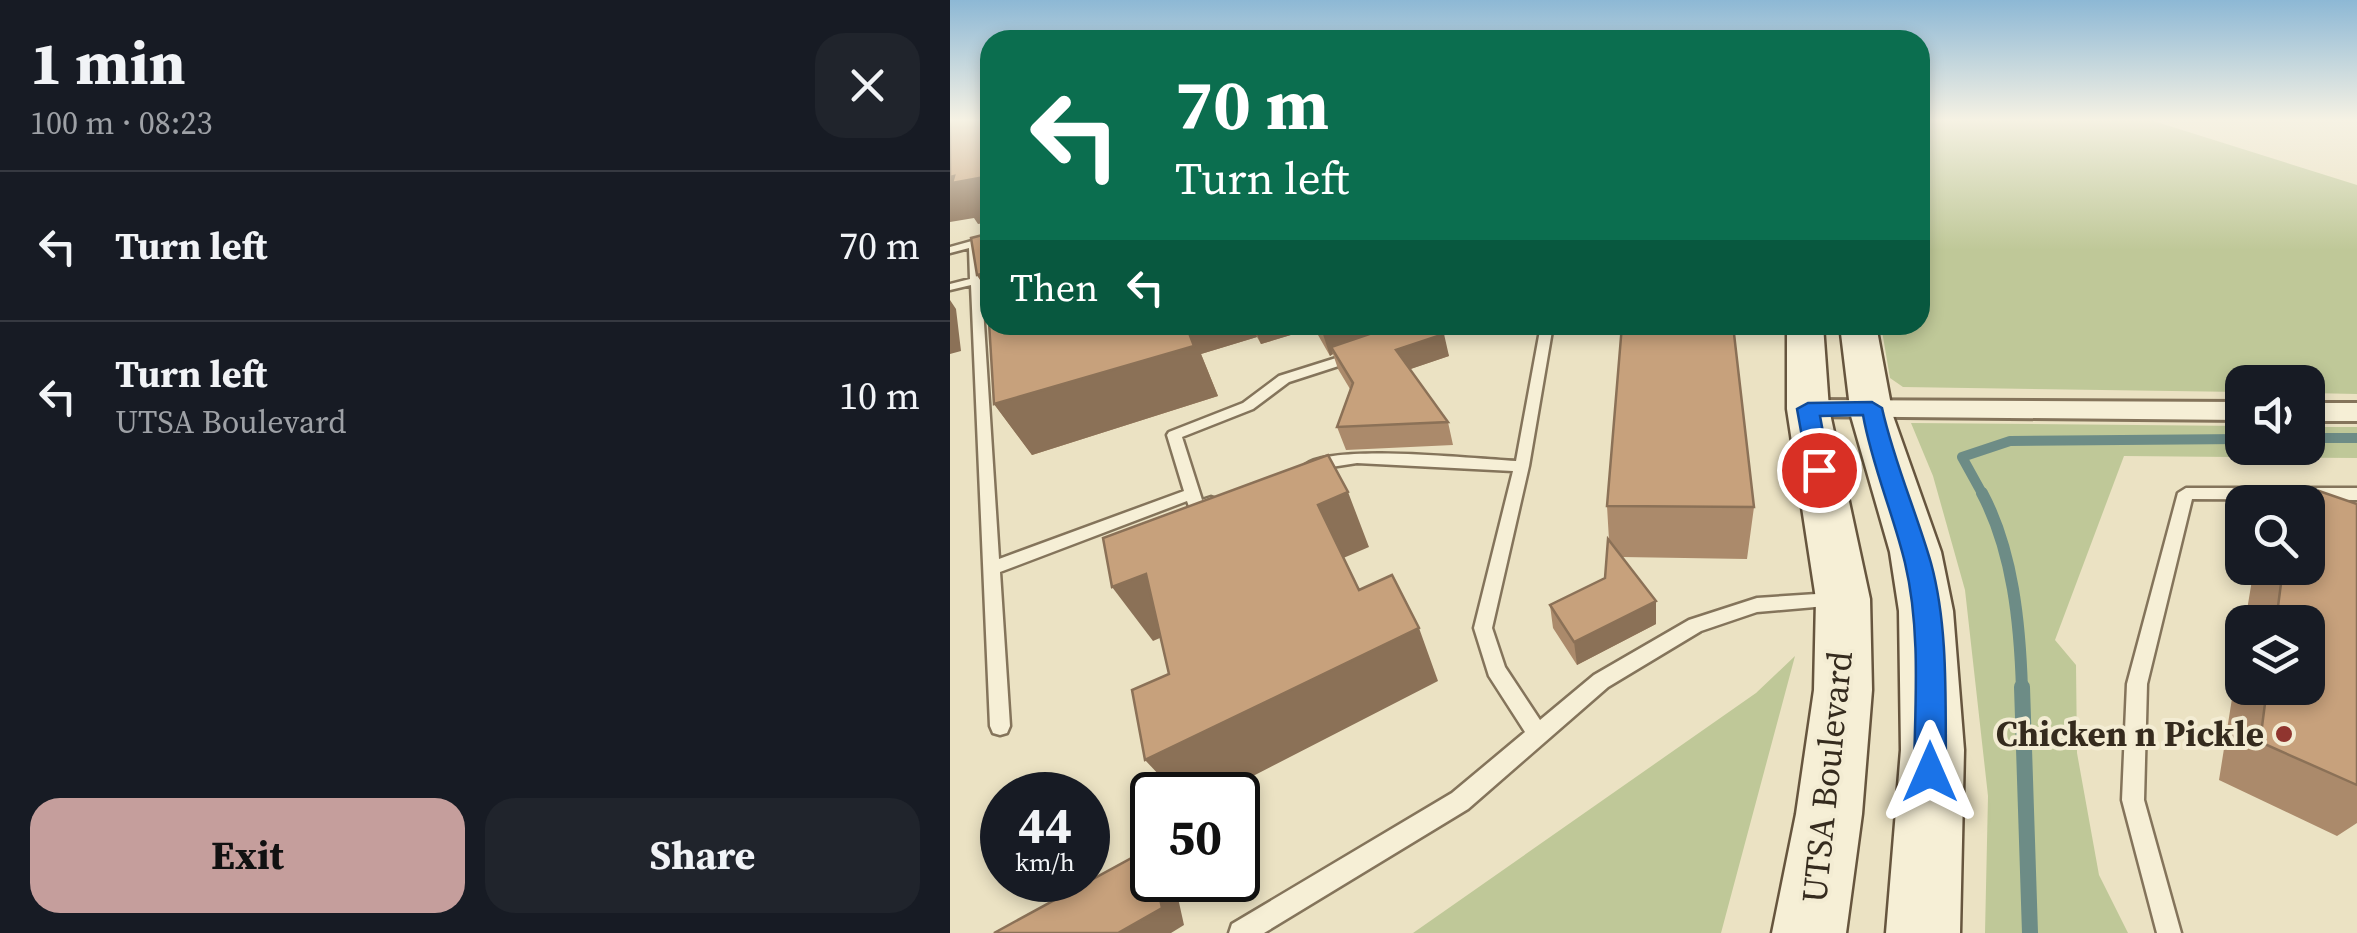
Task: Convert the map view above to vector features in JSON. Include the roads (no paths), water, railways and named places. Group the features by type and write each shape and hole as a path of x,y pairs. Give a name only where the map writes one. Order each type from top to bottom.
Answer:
{"main road":[{"name":"UTSA Boulevard","path":"1805,335 1808,409 1843,599 1841,708 1830,814 1809,933"},
{"path":"1860,335 1879,446 1919,566 1927,616 1930,842 1923,933"}],"street":[{"path":"1808,409 2225,411"},
{"path":"2325,412 2357,412"}],"lane":[{"path":"950,250 980,243"},
{"path":"974,245 1000,726"},
{"path":"950,287 975,281"},
{"path":"1411,337 1417,335"},
{"path":"1537,732 1496,670 1484,628 1522,466 1545,335"},
{"path":"1230,496 1198,508 1174,435 1248,406 1284,379 1375,349"},
{"path":"1295,471 1326,460 1357,458 1522,466"},
{"path":"991,568 1193,493"},
{"path":"2169,933 2132,800 2136,684 2186,493 2357,494"},
{"path":"1241,933 1460,801 1601,681 1694,625 1757,605 1843,599"}],"waterway":[{"path":"2325,438 2357,438"},
{"path":"1983,495 1962,457 2010,441 2225,439"},
{"path":"1983,495 2008,563 2022,690"},
{"path":"2022,687 2030,933"}],"place":[{"name":"Chicken n Pickle","path":"2284,734"}]}
